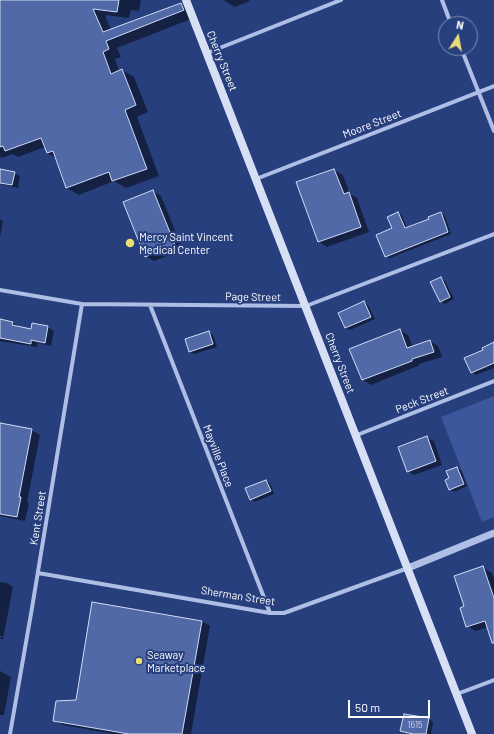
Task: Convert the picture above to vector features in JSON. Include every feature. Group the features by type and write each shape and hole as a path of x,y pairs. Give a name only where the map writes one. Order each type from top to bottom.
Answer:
{"main road":[{"name":"Cherry Street","path":"186,0 472,734"}],"street":[{"path":"207,53 341,0"},
{"path":"442,0 449,16"},
{"path":"464,56 494,131"},
{"name":"Moore Street","path":"256,179 494,86"},
{"name":"Page Street","path":"0,290 82,304 306,306 494,234"},
{"name":"Kent Street","path":"10,734 82,304"},
{"name":"Mayville Place","path":"150,304 270,613"},
{"name":"Peck Street","path":"356,435 494,382"},
{"name":"Sherman Street","path":"38,573 270,613 284,614 408,568 494,533"},
{"path":"457,694 494,680"}],"shaded area":[{"path":"494,396 494,517 482,522 441,417"}],"building":[{"path":"0,0 119,0 117,12 93,9 103,32 181,3 184,10 106,41 109,49 103,52 111,74 122,69 136,105 125,110 147,169 112,181 109,172 66,188 53,151 47,153 41,138 5,151 3,146 0,147"},
{"path":"0,169 15,172 12,185 0,183"},
{"path":"334,169 344,194 349,192 361,227 318,242 296,182"},
{"path":"153,190 175,245 145,257 123,202"},
{"path":"398,212 405,228 429,219 428,217 441,212 448,232 385,257 376,235 392,228 387,217"},
{"path":"441,277 450,297 440,302 430,282"},
{"path":"364,301 371,317 345,328 338,313"},
{"path":"0,319 13,322 12,325 31,329 32,323 48,326 45,343 31,340 31,344 0,338"},
{"path":"400,329 407,348 430,340 434,352 412,359 412,361 362,380 349,349"},
{"path":"209,331 213,344 189,352 185,339"},
{"path":"494,342 494,363 471,373 464,358 483,350 482,348"},
{"path":"0,423 32,429 19,497 21,497 17,517 0,514"},
{"path":"427,436 436,461 407,472 398,447"},
{"path":"457,467 464,484 449,490 445,480 449,478 446,471"},
{"path":"266,480 271,491 250,500 245,488"},
{"path":"483,566 494,598 494,643 492,643 485,621 466,627 460,608 464,606 454,576"},
{"name":"Seaway Marketplace","path":"92,602 202,621 182,734 129,734 53,721 56,701 76,700"},
{"path":"404,714 429,718 426,734 413,734 400,731"}],"place":[{"name":"Mercy Saint Vincent Medical Center","path":"130,243"},
{"name":"Seaway Marketplace","path":"139,661"}]}
